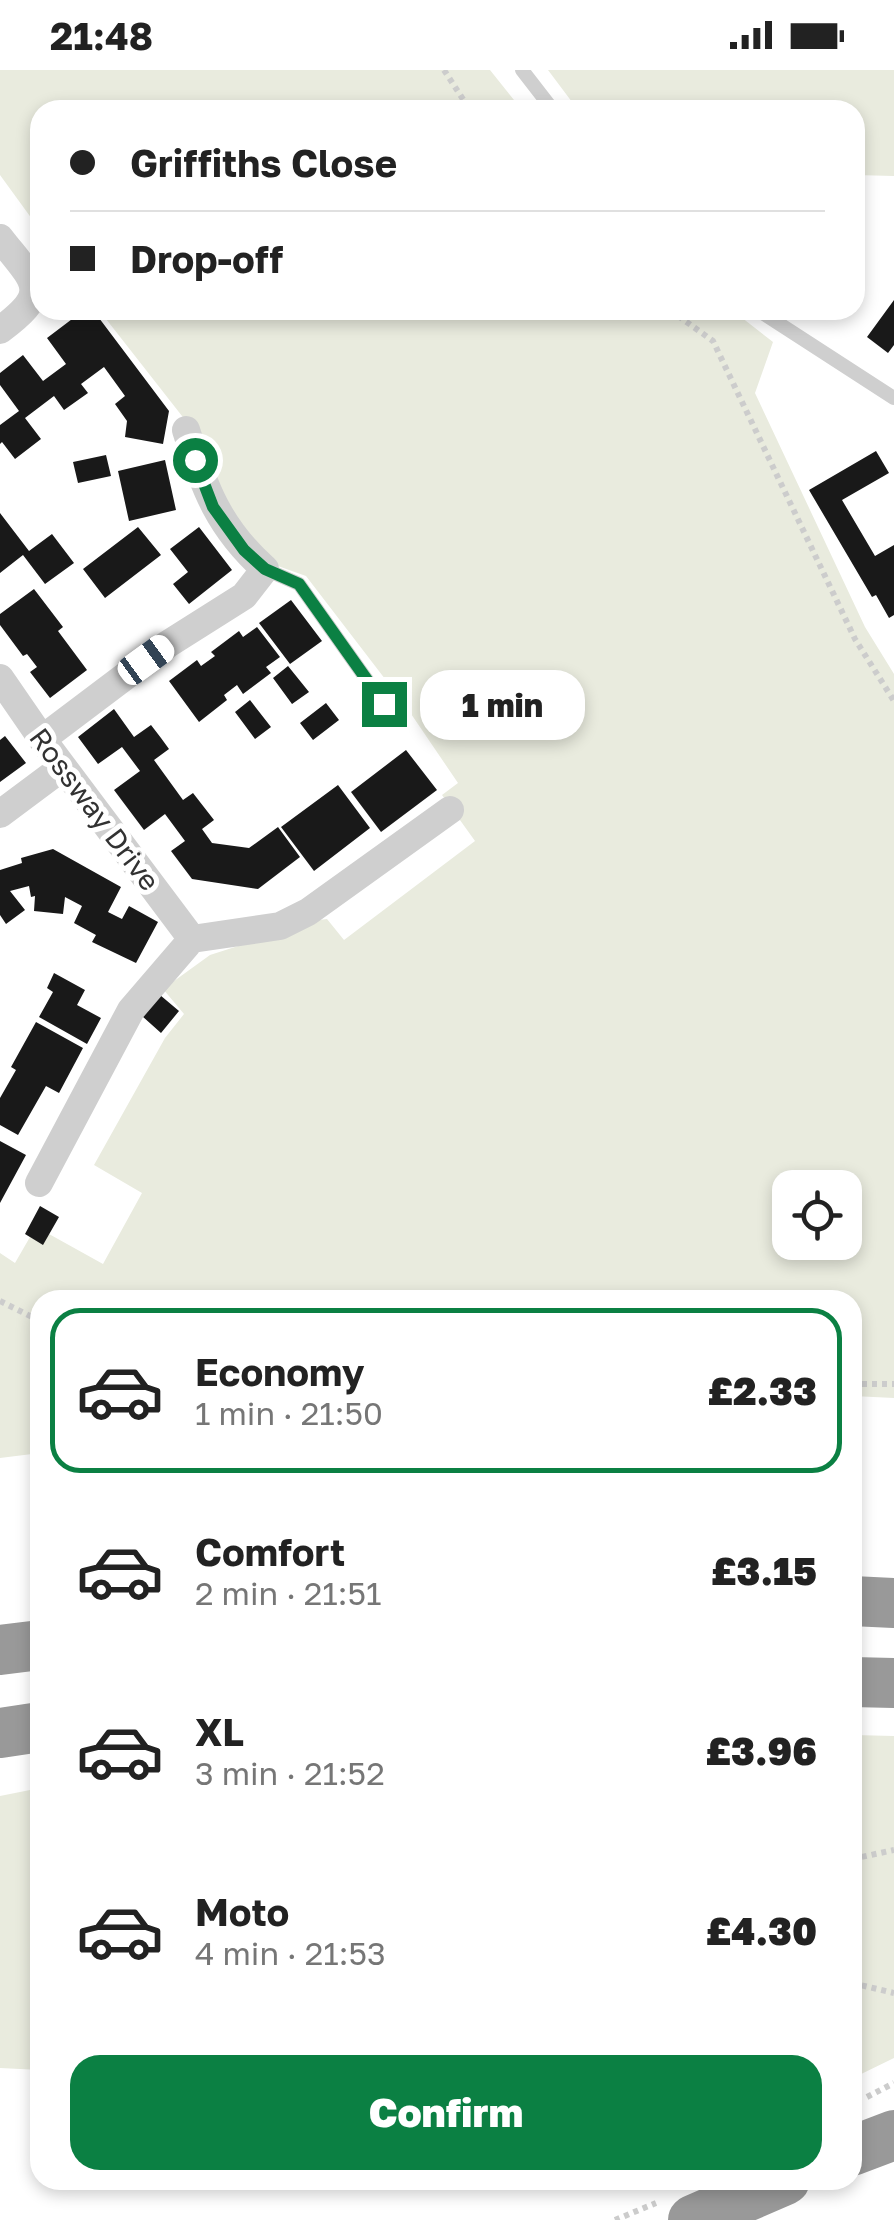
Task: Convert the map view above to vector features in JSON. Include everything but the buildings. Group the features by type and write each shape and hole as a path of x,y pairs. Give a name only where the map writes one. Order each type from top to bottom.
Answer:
{"highway":[{"path":"862,1601 894,1603"},
{"path":"0,1650 30,1646"},
{"path":"862,1682 894,1684"},
{"path":"0,1733 30,1728"},
{"path":"862,2148 894,2135"},
{"path":"692,2220 762,2190"}],"street":[{"path":"0,238 30,277"},
{"path":"0,330 30,306"},
{"path":"42,739 168,644 244,596 265,569 244,550 213,507 186,430"},
{"name":"Rossway Drive","path":"0,678 192,938"},
{"path":"0,814 63,767"},
{"path":"39,1182 131,1010 192,938 280,926 308,912 450,810"}],"lane":[{"path":"522,70 544,100"},
{"path":"773,320 894,398"},
{"path":"265,569 299,584 384,704"}],"path":[{"path":"444,70 464,100"},
{"path":"683,320 712,342 856,639 894,701"},
{"path":"0,1302 30,1317"},
{"path":"862,1384 894,1384"},
{"path":"862,1857 894,1850"},
{"path":"862,1986 894,1994"},
{"path":"862,2100 894,2083"}],"shaded area":[{"path":"0,70 490,70 514,100 30,100 30,216 0,175"},
{"path":"548,70 894,70 894,176 865,175 865,100 570,100"},
{"path":"107,320 745,320 773,342 755,393 865,627 894,674 894,1398 862,1396 862,1290 30,1290 30,1454 0,1458 0,1253 15,1263 30,1237 43,1244 49,1234 103,1264 142,1193 94,1165 165,1038 184,1014 163,989 210,955 319,920 327,919 344,940 475,841 442,795 458,783 405,705 306,576 275,565 232,520 200,439"},
{"path":"862,1735 894,1736 894,2058 862,2074"},
{"path":"30,1790 30,2070 0,2068 0,1796"}],"route":[{"path":"195,460 213,507 244,550 265,569 299,584 384,704"}]}
